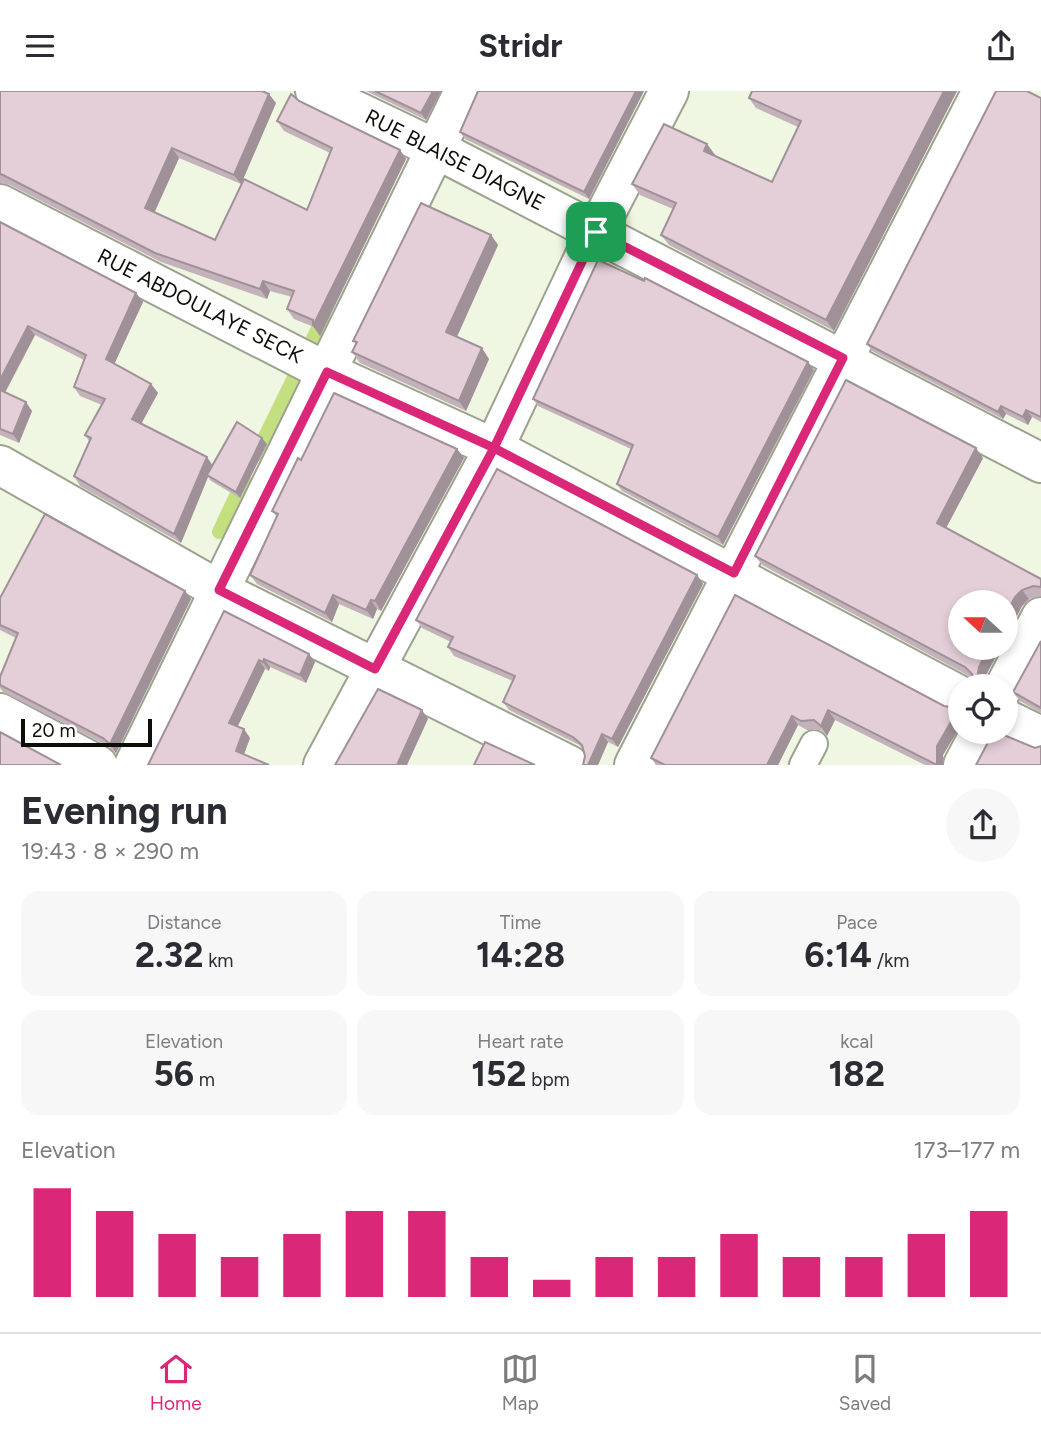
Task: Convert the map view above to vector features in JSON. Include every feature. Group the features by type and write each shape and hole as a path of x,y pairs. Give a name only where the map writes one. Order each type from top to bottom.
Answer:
{"street":[{"name":"RUE BLAISE DIAGNE","path":"315,91 436,149 1041,463"},
{"path":"134,765 464,91"},
{"path":"323,765 494,448 596,232 669,91"},
{"path":"634,765 982,91"},
{"name":"RUE ABDOULAYE SECK","path":"0,204 327,372 494,448 734,573 948,689"},
{"path":"0,465 219,590 569,765"},
{"path":"1011,674 1041,617"},
{"path":"0,713 98,765"},
{"path":"1018,725 1041,736"},
{"path":"963,765 974,744"}],"building":[{"path":"0,91 262,91 269,94 234,175 172,148 145,208 215,240 244,179 307,210 332,148 277,121 291,94 299,101 400,150 313,326 313,320 287,309 294,291 263,281 260,289 155,253 0,174"},
{"path":"375,91 433,91 421,113"},
{"path":"478,91 636,91 584,192 460,132"},
{"path":"752,91 944,91 826,320 661,235 676,203 632,184 664,124 707,144 704,151 772,182 801,121 749,98"},
{"path":"996,91 1027,91 1041,98 1041,417 1026,410 1023,417 1001,406 998,412 867,344"},
{"path":"421,203 491,235 446,332 482,348 459,401 352,352 357,342 353,341"},
{"path":"0,222 136,293 106,359 151,384 132,419 207,457 174,534 74,476 91,438 85,435 105,399 74,387 86,355 28,326 0,380"},
{"path":"598,260 644,281 645,278 808,362 718,537 617,484 633,445 533,399"},
{"path":"846,380 976,448 937,523 1041,579 1041,587 1033,586 1018,594 1018,590 948,590 948,658 755,556"},
{"path":"0,390 26,402 13,434 0,429"},
{"path":"334,393 457,449 375,601 371,600 366,610 333,595 325,613 250,575 278,514 272,511"},
{"path":"237,422 262,438 236,492 207,475"},
{"path":"497,469 697,575 612,739 602,734 588,765 583,765 585,756 582,745 573,737 503,702 515,676 448,647 453,637 416,620"},
{"path":"45,514 185,591 110,744 0,685 0,677 18,633 0,625 0,598"},
{"path":"735,595 948,707 948,727 937,746 937,765 828,710 821,726 814,720 801,721 792,716 767,765 665,765 651,758"},
{"path":"224,611 309,654 300,675 264,659 263,662 259,660 229,723 244,729 236,751 269,765 148,765"},
{"path":"1041,641 1041,708 1018,695 1018,683"},
{"path":"952,660 982,660 978,674 972,674"},
{"path":"378,689 422,710 397,765 335,765"},
{"path":"0,732 61,765 0,765"},
{"path":"1018,741 1035,748 1041,746 1041,765 976,765 987,744 1018,744"},
{"path":"485,742 535,765 474,765"}],"waterway":[{"path":"256,455 324,316"},
{"path":"219,532 244,479"}],"route":[{"path":"596,232 494,448 327,372 219,590 375,669 494,448 734,573 843,358 596,232"}]}
